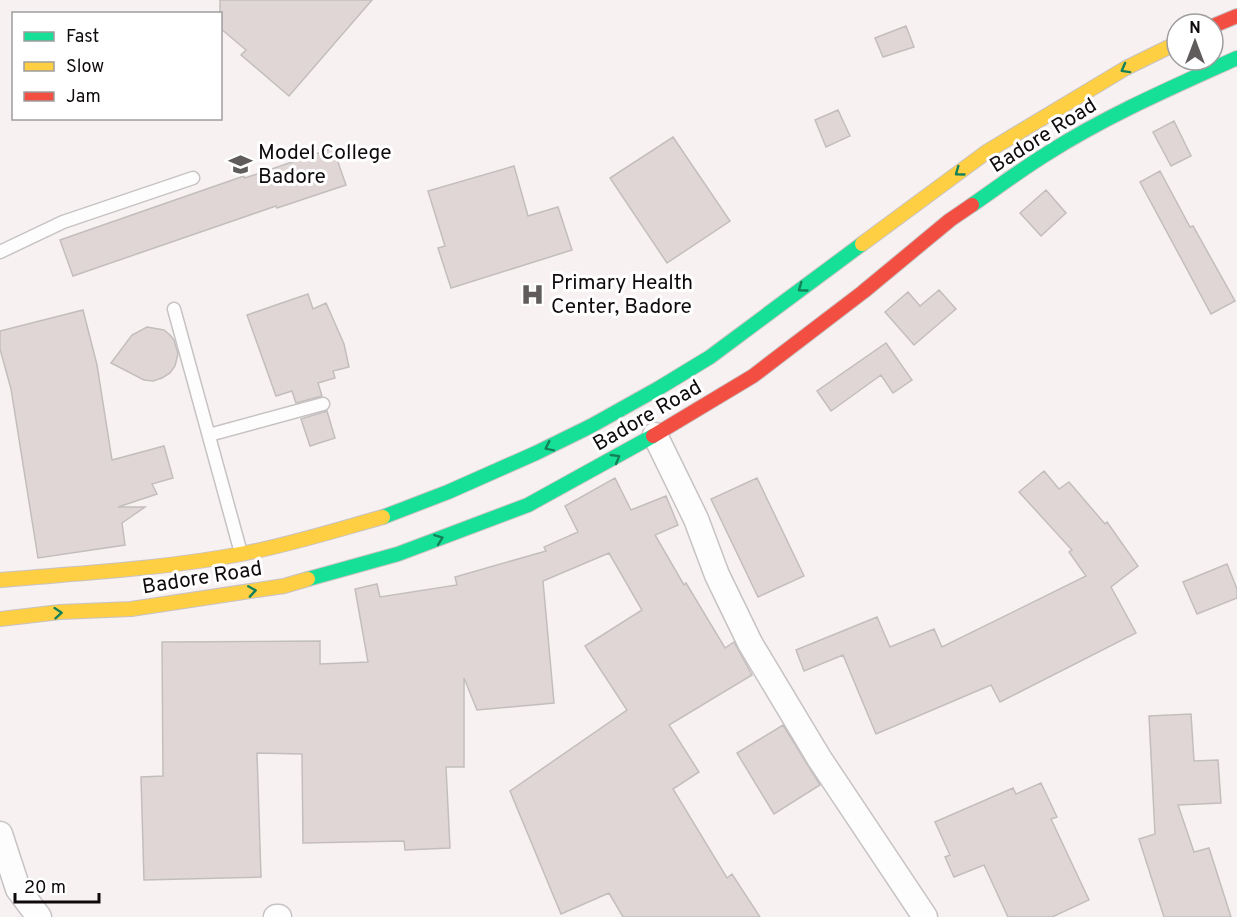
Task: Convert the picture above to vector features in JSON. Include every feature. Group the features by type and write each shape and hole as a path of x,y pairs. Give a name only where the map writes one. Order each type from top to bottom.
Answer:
{"main road":[{"name":"Badore Road","path":"0,580 150,566 205,569 241,554 305,539 385,516 536,453 601,421 711,357 988,151 1126,68 1165,49"},
{"name":"Badore Road","path":"0,619 60,612 131,609 284,586 398,554 528,505 655,435 753,376 862,292 950,220 1048,153 1152,96 1237,58"},
{"path":"205,569 210,598"}],"street":[{"path":"655,435 696,519 717,575 750,643 819,758 925,917"},
{"path":"0,834 18,889 39,917"}],"lane":[{"path":"0,252 63,222 193,178"},
{"path":"174,309 241,554"},
{"path":"208,435 323,404"}],"building":[{"path":"220,0 372,0 289,96 241,55 246,50 222,30 222,12 220,12"},
{"path":"906,26 914,47 883,57 875,38"},
{"path":"838,110 850,136 826,147 815,120"},
{"path":"1174,121 1191,156 1171,166 1153,132"},
{"path":"673,137 730,221 667,263 610,178"},
{"path":"333,148 346,185 277,208 276,206 73,276 60,240 244,176 245,178"},
{"path":"514,166 528,216 558,207 572,250 451,288 438,248 445,246 428,191"},
{"path":"1160,171 1190,227 1193,226 1235,301 1211,314 1140,182"},
{"path":"1046,190 1066,213 1041,236 1020,213"},
{"path":"939,290 956,309 914,345 885,312 908,292 920,306"},
{"path":"308,294 313,309 326,303 344,344 349,367 333,371 335,378 318,383 322,396 296,403 292,391 276,396 247,315"},
{"path":"83,310 97,365 112,460 164,446 173,478 152,484 157,494 118,507 145,507 122,523 125,545 38,558 11,389 0,349 0,331"},
{"path":"147,327 164,330 170,335 178,354 175,366 170,373 153,381 144,380 111,363 132,335"},
{"path":"886,343 912,380 893,393 881,375 831,411 817,391"},
{"path":"327,411 335,438 310,446 301,419"},
{"path":"1044,471 1059,489 1069,482 1105,524 1107,522 1138,566 1111,587 1136,633 1000,702 991,685 876,734 843,655 804,671 796,650 877,617 890,647 934,629 942,647 1086,576 1069,552 1072,550 1019,492"},
{"path":"615,478 631,510 666,496 678,525 655,535 725,648 734,642 752,675 669,725 699,772 673,789 727,878 732,874 760,917 623,917 609,893 561,914 510,791 627,710 585,646 642,610 609,553 543,581 554,703 477,710 464,678 464,767 446,767 450,848 405,850 404,841 303,843 302,754 257,753 261,877 144,880 141,777 163,776 162,642 320,641 320,664 368,662 355,589 377,584 380,597 457,585 455,577 546,551 544,547 578,532 565,506"},
{"path":"757,478 804,576 758,597 711,499"},
{"path":"1227,564 1237,589 1237,598 1197,614 1183,582"},
{"path":"1191,714 1194,761 1218,760 1221,803 1178,805 1194,852 1209,848 1231,917 1164,917 1139,839 1155,834 1149,716"},
{"path":"783,725 820,785 774,814 737,753"},
{"path":"1041,783 1057,817 1051,819 1089,900 1052,917 1008,917 984,865 954,877 945,857 950,855 935,822 1013,788 1016,794"}],"traffic: fast":[{"path":"972,205 1038,159 1094,126 1237,58"},
{"path":"383,517 448,492 536,453 591,426 659,388 710,357 862,244"},
{"path":"308,579 398,554 528,505 653,436"}],"traffic: slow":[{"path":"862,244 988,151 1126,68 1165,49"},
{"path":"0,580 121,570 211,559 277,546 383,517"},
{"path":"0,619 60,612 131,609 284,586 308,579"}],"traffic: jam":[{"path":"1225,21 1237,16"},
{"path":"653,436 753,376 972,205"}],"place":[{"name":"Model College Badore","path":"240,164"},
{"name":"Primary Health Center, Badore","path":"533,294"}]}
